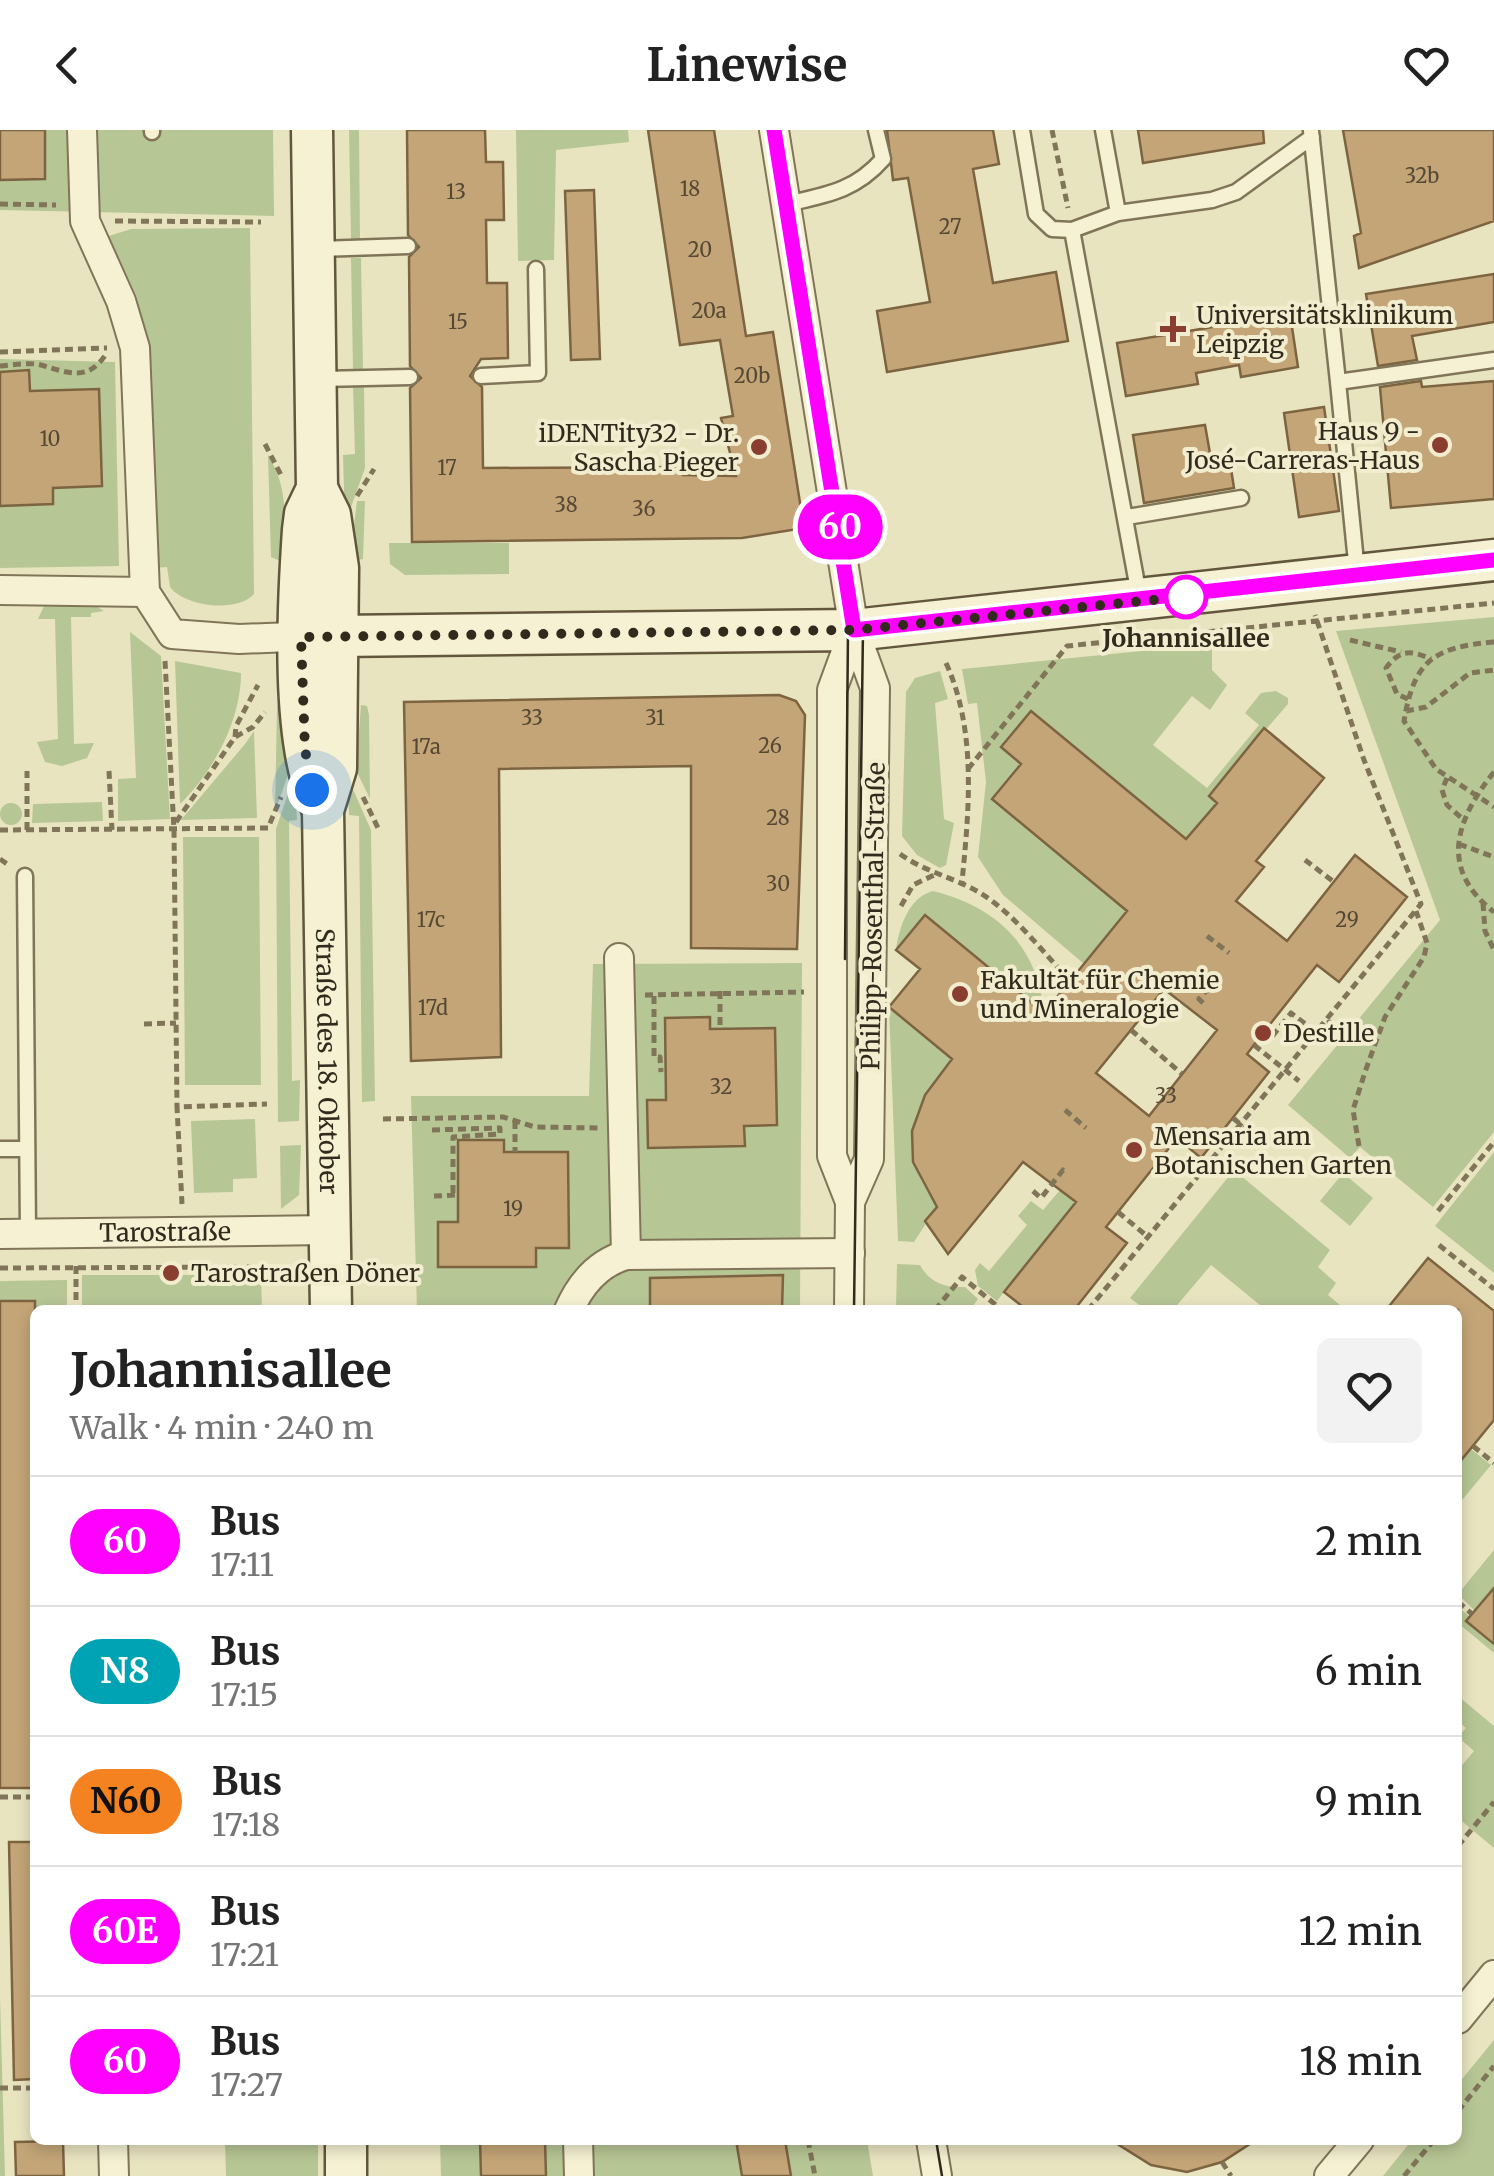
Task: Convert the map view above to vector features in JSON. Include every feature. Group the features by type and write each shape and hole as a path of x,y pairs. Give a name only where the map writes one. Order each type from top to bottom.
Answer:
{"main road":[{"name":"Straße des 18. Oktober","path":"312,130 317,489 330,515 336,541 319,637 336,768 322,810 331,1305"},
{"path":"319,637 854,630 1140,602 1313,600 1358,576 1494,560"},
{"path":"346,2145 346,2176"}],"street":[{"path":"82,130 85,221 122,301 122,348 145,592 172,634 319,637"},
{"name":"Philipp-Rosenthal-Straße","path":"774,130 854,630 876,688 869,1159 850,1202"},
{"path":"0,590 145,592"},
{"name":"Philipp-Rosenthal-Straße","path":"849,1305 850,1202 832,1156 832,690 854,630"},
{"path":"619,958 626,1255"},
{"name":"Tarostraße","path":"14,1234 330,1230"},
{"path":"571,1305 596,1271 626,1255 850,1252"},
{"path":"1462,2014 1494,1975"},
{"path":"113,2145 114,2176"},
{"path":"578,2145 579,2176"},
{"path":"932,2145 937,2176"},
{"path":"1329,2176 1355,2145"}],"lane":[{"path":"786,204 837,194 864,181 883,159 876,130"},
{"path":"1022,130 1036,214 1052,229 1072,230 1118,213 1236,192 1311,134"},
{"path":"1102,130 1118,213"},
{"path":"1311,134 1358,576"},
{"path":"1072,230 1140,602"},
{"path":"313,250 408,246"},
{"path":"481,376 538,374 536,269"},
{"path":"1338,382 1494,360"},
{"path":"315,379 410,377"},
{"path":"1127,517 1242,498"},
{"path":"14,1234 27,1149 25,876"},
{"path":"0,1148 27,1149"}],"path":[{"path":"1052,130 1072,230"},
{"path":"0,204 68,205"},
{"path":"106,217 107,221 261,222"},
{"path":"0,352 122,348"},
{"path":"0,366 39,364 66,374 80,374 122,348"},
{"path":"1092,1305 1421,904 1364,760 1313,600"},
{"path":"968,769 1067,646 1313,600 1494,603"},
{"path":"172,634 165,656 174,830 177,1108 183,1232"},
{"path":"1350,640 1400,652 1413,651 1431,659"},
{"path":"1494,642 1471,644 1420,667 1406,710 1410,736 1447,778 1494,807"},
{"path":"1400,652 1386,668 1397,694 1408,699"},
{"path":"946,664 961,716 968,769 970,802 962,883"},
{"path":"1406,710 1426,707 1470,673 1494,670"},
{"path":"235,737 236,726 258,684"},
{"path":"174,830 178,815 235,737 253,727 268,708"},
{"path":"27,830 28,770"},
{"path":"109,770 112,830"},
{"path":"1494,772 1465,821 1455,858 1463,881 1494,912"},
{"path":"1447,778 1442,790 1447,805 1465,821"},
{"path":"0,830 268,828"},
{"path":"1459,844 1494,857"},
{"path":"894,849 934,875 962,883 991,900 1070,981"},
{"path":"1305,860 1334,882"},
{"path":"898,912 913,886 934,875"},
{"path":"1483,903 1485,931 1494,950"},
{"path":"1360,1146 1354,1110 1365,1072 1385,1017 1424,957 1426,944 1416,911"},
{"path":"1207,936 1229,954"},
{"path":"1203,1003 1199,999 1214,982 1209,978"},
{"path":"620,997 720,991 815,992"},
{"path":"720,991 720,1029"},
{"path":"651,1073 663,1072 660,1057 654,1057 654,995"},
{"path":"1263,1033 1270,1039 1290,1012 1316,1032"},
{"path":"1328,1018 1332,1042"},
{"path":"144,1024 176,1023"},
{"path":"1131,1030 1182,1074"},
{"path":"1254,1045 1300,1081"},
{"path":"177,1108 267,1104"},
{"path":"1065,1110 1086,1128"},
{"path":"383,1119 503,1117 536,1127 622,1127"},
{"path":"1233,1118 1254,1136"},
{"path":"515,1121 515,1152"},
{"path":"432,1130 500,1128 500,1134 453,1137 456,1195 434,1196"},
{"path":"1438,1211 1494,1142"},
{"path":"1033,1191 1041,1198 1063,1170 1067,1173"},
{"path":"1118,1212 1148,1237"},
{"path":"75,1234 76,1305"},
{"path":"1439,1245 1494,1289"},
{"path":"0,1268 270,1268"},
{"path":"939,1305 962,1277 996,1305"},
{"path":"1473,1446 1494,1463"},
{"path":"1462,1605 1472,1614"},
{"path":"0,1797 30,1797"},
{"path":"1462,1841 1494,1802"},
{"path":"1462,2106 1494,2066"},
{"path":"0,2088 30,2088"},
{"path":"809,2145 815,2176"},
{"path":"1404,2176 1430,2145"},
{"path":"1222,2162 1230,2176"}],"green space":[{"path":"0,130 273,130 274,216 0,210"},
{"path":"349,130 359,130 360,239 351,239"},
{"path":"516,130 628,130 629,142 556,150 554,260 518,261"},
{"path":"250,228 254,594 236,604 211,605 177,594 170,587 167,567 155,568 152,368 136,295 109,236 131,229"},
{"path":"351,258 361,258 363,370 353,370"},
{"path":"0,359 115,362 119,566 0,568"},
{"path":"353,386 364,387 365,468 345,524 343,455 355,454"},
{"path":"268,455 283,494 280,561 271,557"},
{"path":"357,501 365,501 363,559 357,560 354,525"},
{"path":"389,543 509,543 509,574 405,575 390,564"},
{"path":"45,604 92,604 104,611 91,613 91,617 71,617 74,744 94,743 87,758 62,766 45,762 37,742 58,739 55,619 38,619"},
{"path":"1494,617 1494,1132 1433,1207 1360,1147 1350,1158 1288,1105 1440,920 1336,631"},
{"path":"130,632 161,656 170,819 118,821 118,779 136,778"},
{"path":"1212,644 1212,670 1227,685 1210,710 1192,696 1153,745 1207,788 1259,725 1245,713 1261,693 1276,691 1288,698 1288,704 1209,795 1232,815 1219,830 1204,818 1186,839 1031,712 1002,747 1021,764 992,800 1127,911 1084,964 1003,895 978,857 986,782 977,703 968,704 962,669"},
{"path":"175,661 241,673 236,709 223,744 204,776 180,804"},
{"path":"940,671 948,699 935,703 944,819 954,823 946,865 940,868 917,855 902,836 906,692 915,678"},
{"path":"287,701 291,766 275,812 277,707 278,702"},
{"path":"361,705 367,706 369,715 370,799 356,770"},
{"path":"254,731 257,818 181,820 245,744"},
{"path":"295,773 297,820 289,821 292,1081 300,1080 299,1121 278,1122 276,829"},
{"path":"348,778 371,830 375,1101 362,1102 359,816 349,815"},
{"path":"102,802 103,821 32,823 33,804"},
{"path":"11,803 19,806 19,822 11,825 3,822 0,814 3,806"},
{"path":"183,837 259,837 261,1085 185,1085"},
{"path":"933,891 976,907 1010,933 1033,968 1044,1013 925,915 896,950 912,906"},
{"path":"802,963 800,1305 417,1305 411,1096 589,1096 593,964"},
{"path":"889,1007 983,1084 933,1085 923,1099 913,1130 915,1162 938,1205 914,1242 898,1241"},
{"path":"255,1119 257,1178 233,1179 233,1192 194,1193 191,1121"},
{"path":"301,1145 299,1195 281,1209 280,1146"},
{"path":"1494,1152 1494,1273 1435,1226"},
{"path":"1234,1170 1330,1250 1318,1267 1336,1283 1328,1295 1340,1305 1260,1305 1211,1265 1177,1305 1139,1305 1130,1298"},
{"path":"1343,1173 1373,1198 1350,1226 1320,1201"},
{"path":"1060,1190 1075,1202 997,1301 978,1286 975,1270 980,1263 989,1271 1027,1225 1018,1216 1031,1201 1043,1210"},
{"path":"897,1264 920,1265 933,1280 965,1287 978,1299 974,1305 896,1305"},
{"path":"82,1275 261,1275 262,1305 82,1305"},
{"path":"67,1280 67,1305 0,1301 0,1281"},
{"path":"1471,1449 1491,1465 1462,1500 1462,1460"},
{"path":"1494,1550 1494,1588 1475,1611 1462,1598 1462,1589"},
{"path":"1462,1610 1470,1617 1466,1622 1494,1644 1494,1653 1462,1626"},
{"path":"1462,1699 1494,1726 1494,1848 1462,1821 1462,1765 1474,1751 1462,1740 1466,1728 1462,1724"},
{"path":"0,1996 5,2176 0,2176"},
{"path":"1494,2040 1494,2176 1383,2176 1408,2145 1462,2145 1462,2079"},
{"path":"225,2145 318,2145 318,2176 226,2176"},
{"path":"440,2145 868,2145 873,2176 441,2176"}],"building":[{"path":"0,130 45,130 45,179 0,180"},
{"path":"407,130 485,130 486,162 503,162 504,220 486,220 487,283 507,283 508,358 481,359 470,376 482,387 483,468 683,467 683,475 736,476 721,418 733,416 720,340 680,345 648,130 714,130 746,336 773,332 804,528 742,538 412,542 410,388 421,378 410,366 409,257 419,247 408,235"},
{"path":"887,130 993,130 999,164 973,169 993,283 1056,272 1068,341 887,372 877,311 930,302 908,178 893,180"},
{"path":"1138,130 1263,130 1264,143 1143,163"},
{"path":"1343,130 1494,130 1494,221 1359,268 1354,236 1361,233"},
{"path":"594,190 600,359 571,360 565,191"},
{"path":"1494,274 1494,322 1412,336 1417,360 1378,366 1366,294"},
{"path":"1290,314 1298,367 1241,377 1239,365 1196,373 1198,384 1126,396 1117,343"},
{"path":"29,370 30,391 99,389 102,486 53,488 53,504 0,506 0,372"},
{"name":"Haus 9 - José-Carreras-Haus","path":"1421,381 1422,387 1494,381 1494,499 1391,508 1380,387"},
{"path":"1324,407 1339,511 1299,517 1284,413"},
{"path":"1205,425 1211,459 1229,456 1234,488 1144,503 1133,435"},
{"path":"779,695 796,701 805,715 797,949 691,948 691,766 499,769 501,1057 411,1061 404,702"},
{"path":"1031,711 1186,839 1217,803 1209,796 1264,728 1324,778 1256,861 1264,867 1236,901 1287,941 1355,855 1407,897 1339,982 1317,965 1263,1033 1247,1054 1269,1072 1201,1158 1177,1138 1106,1227 1127,1243 1078,1305 1021,1305 1004,1292 1076,1202 1023,1162 948,1254 925,1221 937,1207 913,1162 912,1131 925,1095 952,1059 889,1007 920,969 896,950 925,915 1044,1013 1127,911 992,799 1021,764 1001,747","holes":["1164,989 1217,1030 1149,1116 1096,1073"]},
{"path":"710,1017 710,1029 775,1028 777,1125 744,1126 745,1146 648,1148 647,1100 666,1100 665,1018"},
{"path":"458,1140 504,1140 504,1152 568,1152 569,1248 536,1248 536,1267 438,1267 438,1222 458,1222"},
{"path":"1428,1258 1494,1311 1494,1420 1462,1459 1462,1305 1390,1305"},
{"path":"783,1275 782,1305 650,1305 650,1278"},
{"path":"0,1301 35,1301 35,1305 30,1305 30,1788 0,1788"},
{"path":"1494,1588 1494,1644 1466,1621"},
{"path":"9,1842 30,1842 30,2079 14,2080"},
{"path":"15,2142 63,2145 64,2176 16,2176"},
{"path":"480,2145 545,2145 546,2176 481,2176"},
{"path":"737,2145 786,2145 791,2176 742,2176"},
{"path":"1119,2145 1248,2145 1222,2162 1187,2172 1151,2165"}],"tram line":[{"path":"781,130 863,629 854,1305"},
{"path":"819,446 848,630 845,959"},
{"path":"937,2145 942,2176"}],"bus line":[{"name":"60","path":"774,130 854,630 1140,602 1494,560"}],"place":[{"name":"Universitätsklinikum Leipzig","path":"1173,329"},
{"name":"Haus 9 - José-Carreras-Haus","path":"1440,445"},
{"name":"iDENTity32 - Dr. Sascha Pieger","path":"759,447"},
{"name":"Johannisallee","path":"1186,597"},
{"name":"Fakultät für Chemie und Mineralogie","path":"960,994"},
{"name":"Destille","path":"1263,1033"},
{"name":"Mensaria am Botanischen Garten","path":"1134,1150"},
{"name":"Tarostraßen Döner","path":"171,1273"}],"route":[{"path":"312,790 305,749 301,637 854,630 1193,596 1186,597"}]}
